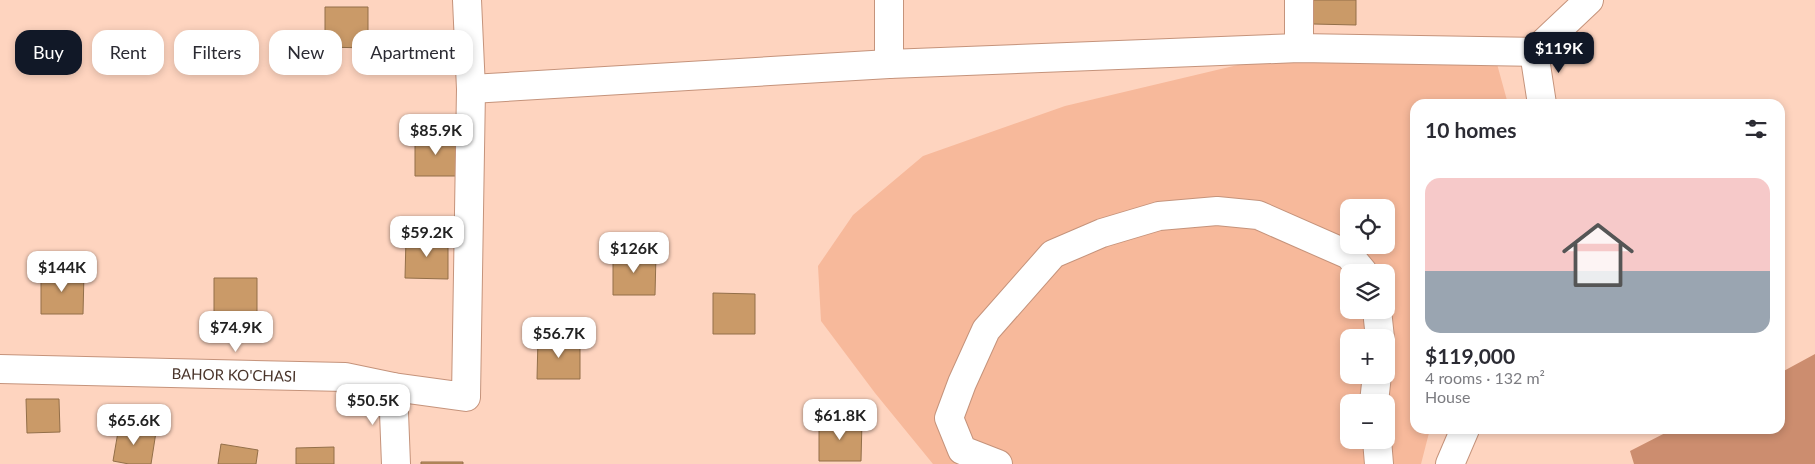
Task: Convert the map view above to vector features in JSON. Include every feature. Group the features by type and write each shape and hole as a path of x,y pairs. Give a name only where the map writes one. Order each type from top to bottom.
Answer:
{"street":[{"path":"467,0 470,90 889,64 1299,48 1534,52 1589,0"},
{"path":"889,0 889,64"},
{"path":"1298,0 1299,48"},
{"path":"1534,52 1541,99"},
{"name":"BAHOR KO'CHASI","path":"0,369 344,377 393,387 466,397 470,90"},
{"path":"998,464 962,450 949,418 962,383 986,330 1053,254 1102,233 1159,216 1217,211 1258,215 1349,255 1356,264"},
{"path":"393,387 396,464"},
{"path":"1450,464 1463,434"},
{"path":"1378,449 1379,464"}],"shaded area":[{"path":"1494,53 1507,99 1410,99 1410,434 1429,434 1421,464 933,464 875,393 821,321 818,266 853,215 923,156 1065,106 1263,59"},
{"path":"1815,354 1815,464 1634,464 1630,451 1663,434 1785,434 1785,370"}],"building":[{"path":"1313,0 1356,0 1356,25 1313,24"},
{"path":"325,7 368,7 368,30 352,30 352,48 342,47 342,30 325,30"},
{"path":"415,135 457,135 457,176 415,176"},
{"path":"406,238 448,238 448,279 405,278"},
{"path":"613,254 656,254 655,295 613,295"},
{"path":"41,273 84,273 83,314 41,314"},
{"path":"214,278 257,278 257,319 214,319"},
{"path":"713,293 755,294 755,334 713,334"},
{"path":"538,338 580,339 580,379 537,379"},
{"path":"26,399 59,399 60,432 27,433"},
{"path":"819,420 862,421 861,461 819,461"},
{"path":"119,426 156,432 151,464 129,464 113,461"},
{"path":"221,444 258,450 256,464 218,464"},
{"path":"334,447 334,464 296,464 296,448"},
{"path":"421,462 463,462 463,464 421,464"}]}
